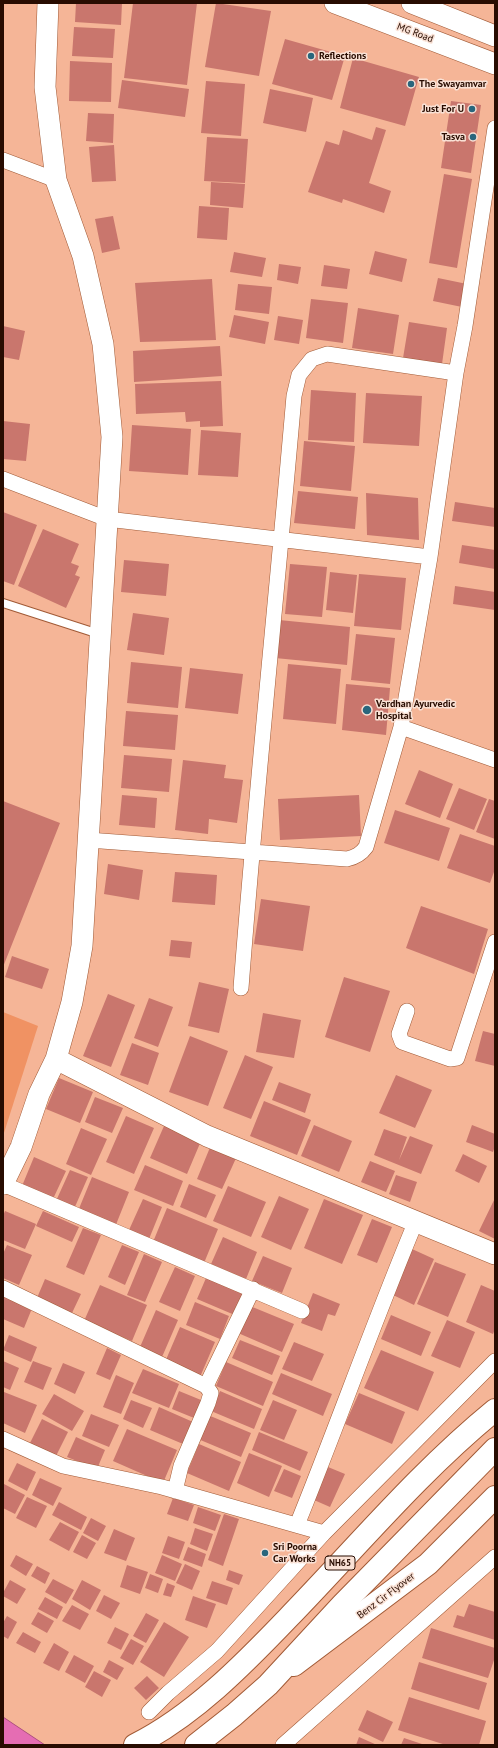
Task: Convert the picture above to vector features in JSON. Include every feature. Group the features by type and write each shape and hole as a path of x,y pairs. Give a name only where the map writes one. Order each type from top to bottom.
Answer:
{"main road":[{"name":"NH65","path":"134,1745 186,1712 245,1662 422,1477 494,1410"},
{"name":"NH65","path":"201,1742 268,1685 342,1605 495,1449"},
{"name":"Benz Cir Flyover","path":"268,1685 428,1564 495,1497"}],"street":[{"path":"48,3 45,87 56,180 83,256 103,344 112,437 82,946 72,1002 56,1059 39,1094 21,1147 3,1184 302,1311"},
{"name":"MG Road","path":"335,3 495,64"},
{"path":"412,3 495,36"},
{"path":"88,840 347,859 356,857 362,853 366,847 401,727 430,557 456,373 465,326 495,128"},
{"path":"3,160 56,180"},
{"path":"241,988 251,852 282,540 294,396 299,375 312,359 327,354 456,373"},
{"path":"3,479 107,519 430,557"},
{"path":"401,727 495,760"},
{"path":"407,1011 399,1034 402,1042 450,1059 457,1058 495,942"},
{"path":"56,1059 207,1136 495,1254"},
{"path":"297,1525 335,1432 351,1386 416,1221"},
{"path":"3,1288 206,1386 211,1393 181,1466 175,1491"},
{"path":"206,1386 253,1289"},
{"path":"149,1712 168,1693 218,1651 324,1533 495,1361"},
{"path":"3,1439 63,1466 175,1491 324,1533"},
{"path":"284,1745 495,1557"}],"lane":[{"path":"3,603 100,634"}],"shaded area":[{"path":"3,1012 38,1026 3,1136"},
{"path":"3,1717 45,1745 3,1745"}],"building":[{"path":"76,3 122,3 121,25 75,22"},
{"path":"133,3 197,3 187,85 124,78"},
{"path":"216,3 271,11 259,76 205,67"},
{"path":"74,27 115,29 113,58 72,56"},
{"path":"285,39 345,56 332,100 272,84"},
{"path":"353,58 419,77 405,126 340,108"},
{"path":"70,61 112,63 111,102 69,101"},
{"path":"122,80 189,89 185,117 118,108"},
{"path":"206,81 245,84 241,136 201,133"},
{"path":"270,89 313,98 306,132 263,123"},
{"path":"451,101 481,105 471,173 441,168"},
{"path":"88,113 114,114 113,143 86,141"},
{"path":"376,127 386,130 369,183 391,191 384,213 343,199 342,203 308,192 326,141 339,145 343,130 372,140"},
{"path":"207,137 248,139 245,183 204,181"},
{"path":"114,145 116,181 92,182 89,147"},
{"path":"444,174 472,179 457,268 429,263"},
{"path":"211,182 245,184 243,208 210,205"},
{"path":"199,206 229,208 227,240 197,238"},
{"path":"113,216 120,249 102,253 95,219"},
{"path":"375,251 407,259 402,282 369,274"},
{"path":"234,252 266,258 262,277 230,272"},
{"path":"279,264 301,267 298,284 277,280"},
{"path":"324,265 350,269 347,289 321,286"},
{"path":"438,278 467,284 462,307 433,301"},
{"path":"212,279 216,340 140,342 135,283"},
{"path":"238,284 272,287 269,314 235,310"},
{"path":"311,299 348,303 343,343 306,338"},
{"path":"358,308 399,315 393,354 352,348"},
{"path":"234,315 269,322 265,344 229,337"},
{"path":"278,316 303,320 299,344 274,340"},
{"path":"409,322 447,328 442,364 403,358"},
{"path":"3,326 25,331 19,360 3,357"},
{"path":"220,346 222,376 134,382 133,351"},
{"path":"221,381 223,426 200,427 200,421 186,422 185,412 136,414 135,384"},
{"path":"311,390 356,393 354,442 308,440"},
{"path":"366,393 422,396 419,446 363,443"},
{"path":"3,421 30,424 26,461 3,459"},
{"path":"132,425 191,429 188,475 129,471"},
{"path":"201,430 241,433 238,477 198,475"},
{"path":"304,441 355,446 351,491 300,486"},
{"path":"298,491 358,497 355,529 294,523"},
{"path":"366,493 418,498 419,540 367,535"},
{"path":"455,502 495,508 495,527 452,521"},
{"path":"3,512 37,525 14,585 3,581"},
{"path":"43,529 79,544 71,563 79,566 75,575 80,577 66,608 18,586"},
{"path":"462,545 495,550 495,569 459,563"},
{"path":"124,560 169,564 166,596 121,592"},
{"path":"290,564 327,567 322,617 285,614"},
{"path":"330,572 357,575 353,613 326,610"},
{"path":"359,574 406,578 401,630 354,626"},
{"path":"455,586 495,592 495,610 453,604"},
{"path":"133,613 169,618 164,655 127,650"},
{"path":"279,620 350,627 347,665 275,658"},
{"path":"356,634 395,638 390,684 351,680"},
{"path":"131,662 182,667 178,708 127,703"},
{"path":"288,664 341,669 336,724 283,719"},
{"path":"190,668 243,674 238,714 185,708"},
{"path":"346,684 390,688 386,735 342,730"},
{"path":"126,711 178,715 175,750 123,746"},
{"path":"124,755 172,759 169,792 121,788"},
{"path":"183,760 226,765 224,778 243,780 237,823 209,819 208,834 175,830"},
{"path":"419,770 453,784 440,818 405,804"},
{"path":"459,788 487,799 474,830 446,819"},
{"path":"122,795 157,798 155,828 119,825"},
{"path":"359,795 361,836 280,840 278,799"},
{"path":"489,799 495,801 495,839 476,832"},
{"path":"3,801 60,823 3,967"},
{"path":"395,810 450,828 439,861 384,843"},
{"path":"460,834 495,846 495,869 490,883 447,868"},
{"path":"108,864 143,870 139,900 104,894"},
{"path":"175,872 217,875 215,905 172,902"},
{"path":"261,899 310,906 303,951 254,944"},
{"path":"421,906 488,929 474,974 406,948"},
{"path":"171,940 192,942 190,958 169,956"},
{"path":"12,956 49,969 42,989 5,977"},
{"path":"344,977 390,991 370,1052 325,1037"},
{"path":"199,982 229,989 219,1033 188,1026"},
{"path":"108,994 135,1005 111,1067 83,1056"},
{"path":"149,998 173,1007 158,1047 134,1038"},
{"path":"263,1013 301,1020 294,1058 256,1052"},
{"path":"483,1031 495,1034 495,1066 475,1061"},
{"path":"190,1036 228,1051 208,1106 169,1092"},
{"path":"132,1043 159,1053 148,1085 120,1075"},
{"path":"245,1055 273,1067 251,1119 223,1108"},
{"path":"396,1075 432,1090 415,1128 379,1113"},
{"path":"59,1078 93,1092 80,1123 46,1109"},
{"path":"279,1082 311,1094 305,1113 272,1100"},
{"path":"95,1097 123,1108 112,1133 85,1122"},
{"path":"264,1101 311,1120 297,1155 250,1136"},
{"path":"126,1116 154,1128 134,1174 106,1162"},
{"path":"314,1125 352,1141 339,1172 301,1156"},
{"path":"472,1125 495,1134 495,1146 493,1152 466,1142"},
{"path":"164,1126 201,1141 187,1174 150,1158"},
{"path":"81,1128 107,1139 91,1175 66,1164"},
{"path":"384,1129 407,1137 399,1160 410,1136 433,1145 421,1174 374,1155"},
{"path":"211,1145 237,1156 222,1189 197,1179"},
{"path":"463,1154 487,1166 479,1183 455,1171"},
{"path":"34,1157 66,1171 53,1199 22,1186"},
{"path":"370,1161 395,1171 386,1192 361,1182"},
{"path":"145,1165 183,1181 173,1206 134,1190"},
{"path":"70,1170 88,1177 74,1209 56,1201"},
{"path":"396,1175 417,1182 410,1202 389,1194"},
{"path":"92,1177 129,1192 115,1227 78,1211"},
{"path":"189,1184 216,1195 206,1218 180,1207"},
{"path":"228,1186 266,1202 251,1237 213,1221"},
{"path":"279,1196 309,1209 291,1250 261,1237"},
{"path":"495,1198 495,1239 479,1231"},
{"path":"143,1199 162,1207 149,1239 129,1230"},
{"path":"324,1199 363,1215 342,1264 304,1248"},
{"path":"167,1208 218,1229 204,1263 153,1242"},
{"path":"5,1211 36,1224 25,1249 3,1240 3,1216"},
{"path":"43,1211 79,1227 72,1242 36,1226"},
{"path":"372,1219 392,1227 377,1263 357,1255"},
{"path":"83,1228 101,1235 84,1275 66,1267"},
{"path":"223,1237 257,1252 246,1279 211,1264"},
{"path":"7,1245 32,1255 19,1285 3,1278 3,1254"},
{"path":"122,1245 139,1252 125,1285 108,1277"},
{"path":"412,1249 434,1259 414,1305 393,1295"},
{"path":"144,1254 162,1262 145,1302 127,1295"},
{"path":"263,1256 292,1268 282,1293 252,1281"},
{"path":"435,1262 466,1274 448,1317 417,1304"},
{"path":"175,1267 195,1276 180,1311 159,1302"},
{"path":"206,1278 246,1295 237,1316 197,1299"},
{"path":"45,1279 81,1294 72,1313 37,1298"},
{"path":"100,1285 147,1305 132,1341 84,1321"},
{"path":"481,1285 495,1291 495,1329 493,1334 466,1322"},
{"path":"313,1293 340,1304 335,1316 328,1314 322,1331 301,1323"},
{"path":"3,1294 33,1306 24,1328 3,1319"},
{"path":"195,1302 229,1316 220,1339 186,1325"},
{"path":"250,1306 294,1324 282,1352 238,1333"},
{"path":"156,1310 178,1320 162,1357 140,1347"},
{"path":"391,1315 431,1332 421,1356 381,1339"},
{"path":"447,1320 475,1332 460,1368 431,1356"},
{"path":"180,1327 215,1342 200,1377 165,1362"},
{"path":"9,1335 37,1347 31,1362 3,1350"},
{"path":"240,1340 280,1356 272,1375 232,1358"},
{"path":"294,1342 324,1354 312,1381 282,1369"},
{"path":"107,1348 121,1355 110,1380 96,1374"},
{"path":"381,1350 434,1372 418,1411 364,1388"},
{"path":"3,1361 19,1368 10,1390 3,1387"},
{"path":"33,1361 52,1368 43,1390 24,1382"},
{"path":"226,1362 273,1382 263,1406 216,1386"},
{"path":"63,1363 85,1372 75,1394 54,1384"},
{"path":"143,1369 179,1384 169,1408 132,1393"},
{"path":"281,1373 332,1394 323,1416 272,1394"},
{"path":"116,1375 134,1383 121,1414 103,1407"},
{"path":"179,1391 201,1400 194,1418 172,1409"},
{"path":"220,1391 262,1409 254,1429 211,1411"},
{"path":"4,1392 37,1405 25,1433 3,1423"},
{"path":"359,1393 405,1412 392,1444 345,1424"},
{"path":"54,1394 84,1411 72,1431 42,1414"},
{"path":"131,1400 152,1408 143,1428 123,1419"},
{"path":"273,1400 297,1410 284,1440 260,1430"},
{"path":"159,1407 193,1422 183,1444 150,1430"},
{"path":"91,1414 119,1425 109,1447 82,1436"},
{"path":"208,1415 251,1433 241,1457 198,1439"},
{"path":"42,1419 68,1432 56,1456 30,1443"},
{"path":"127,1429 177,1450 163,1483 113,1461"},
{"path":"259,1432 308,1452 300,1471 252,1450"},
{"path":"76,1437 105,1450 97,1469 67,1457"},
{"path":"199,1444 241,1462 229,1491 187,1473"},
{"path":"249,1453 282,1466 269,1497 237,1483"},
{"path":"17,1463 36,1472 27,1491 8,1481"},
{"path":"328,1467 345,1474 330,1507 314,1500"},
{"path":"284,1469 301,1476 292,1498 274,1491"},
{"path":"40,1478 62,1488 53,1506 32,1495"},
{"path":"4,1484 25,1495 15,1514 3,1508"},
{"path":"27,1497 47,1506 36,1528 16,1518"},
{"path":"173,1498 194,1505 188,1521 167,1514"},
{"path":"59,1502 87,1517 81,1530 52,1515"},
{"path":"198,1507 221,1515 215,1531 193,1523"},
{"path":"224,1514 239,1519 223,1566 208,1560"},
{"path":"91,1518 106,1526 98,1541 83,1533"},
{"path":"60,1522 79,1532 69,1551 49,1540"},
{"path":"195,1528 213,1534 207,1551 190,1544"},
{"path":"114,1529 135,1538 126,1561 104,1553"},
{"path":"82,1535 96,1543 87,1559 73,1552"},
{"path":"168,1536 185,1542 179,1559 162,1553"},
{"path":"188,1547 206,1554 202,1567 183,1560"},
{"path":"16,1555 33,1564 26,1576 10,1566"},
{"path":"162,1555 182,1564 175,1581 155,1573"},
{"path":"185,1564 200,1571 192,1590 176,1583"},
{"path":"127,1565 148,1572 140,1594 120,1587"},
{"path":"37,1566 50,1573 45,1584 31,1576"},
{"path":"229,1570 243,1575 239,1585 226,1580"},
{"path":"150,1574 163,1579 158,1593 145,1588"},
{"path":"53,1579 74,1590 66,1604 45,1592"},
{"path":"10,1580 26,1589 17,1604 3,1596 3,1593"},
{"path":"82,1580 101,1590 90,1610 72,1599"},
{"path":"212,1581 233,1588 227,1605 206,1598"},
{"path":"167,1583 175,1586 171,1597 163,1595"},
{"path":"104,1595 120,1603 111,1619 96,1611"},
{"path":"193,1596 216,1604 207,1628 185,1620"},
{"path":"45,1597 63,1607 57,1619 38,1609"},
{"path":"469,1604 495,1612 495,1640 453,1627 457,1615 464,1617"},
{"path":"72,1605 89,1614 80,1630 62,1621"},
{"path":"38,1612 54,1621 47,1633 31,1624"},
{"path":"146,1613 159,1620 146,1643 133,1636"},
{"path":"7,1616 17,1622 8,1639 3,1636 3,1623"},
{"path":"164,1622 189,1637 164,1677 140,1662"},
{"path":"115,1627 129,1634 121,1650 107,1643"},
{"path":"431,1628 495,1648 495,1657 488,1678 422,1658"},
{"path":"23,1632 41,1642 35,1653 16,1643"},
{"path":"131,1639 144,1646 133,1665 120,1658"},
{"path":"54,1643 69,1652 59,1671 43,1663"},
{"path":"74,1655 94,1666 85,1683 65,1672"},
{"path":"109,1660 124,1668 117,1680 103,1672"},
{"path":"419,1662 487,1683 479,1710 411,1689"},
{"path":"94,1671 111,1680 102,1697 85,1687"},
{"path":"147,1676 159,1688 146,1700 134,1688"},
{"path":"409,1697 486,1721 479,1745 446,1745 398,1730"},
{"path":"367,1710 393,1722 383,1742 358,1730"},
{"path":"359,1737 377,1745 356,1745"},
{"path":"404,1738 425,1745 401,1745"}],"place":[{"name":"Reflections","path":"311,56"},
{"name":"The Swayamvar","path":"411,84"},
{"name":"Just For U","path":"472,109"},
{"name":"Tasva","path":"473,137"},
{"name":"Vardhan Ayurvedic Hospital","path":"367,710"},
{"name":"Sri Poorna Car Works","path":"265,1553"}]}
